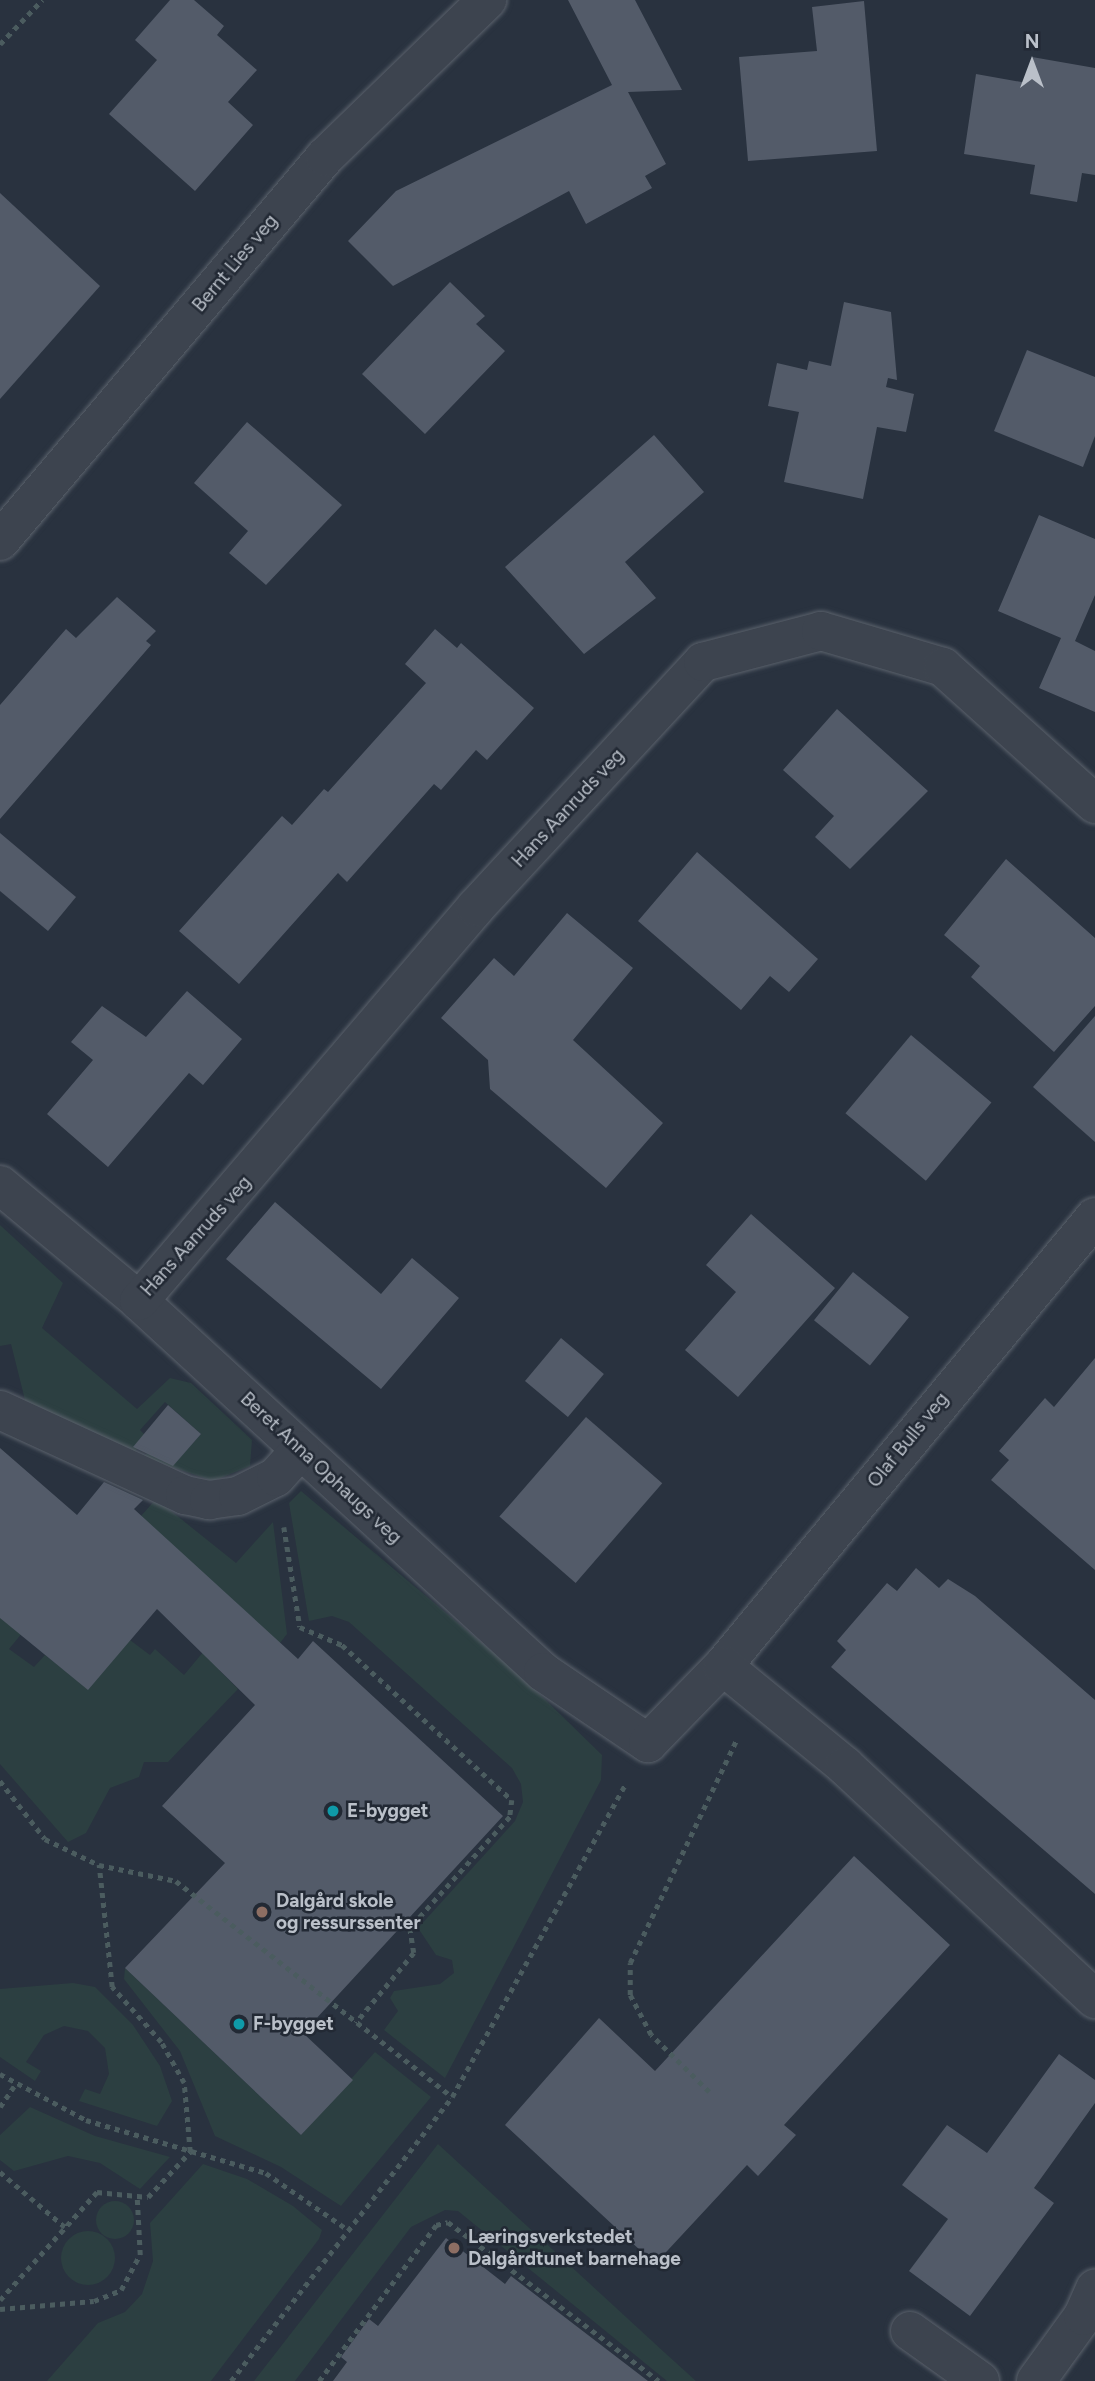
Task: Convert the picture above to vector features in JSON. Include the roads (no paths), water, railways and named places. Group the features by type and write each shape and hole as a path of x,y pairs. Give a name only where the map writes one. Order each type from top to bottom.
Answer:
{"street":[{"name":"Bernt Lies veg","path":"0,541 325,157 486,0"},
{"name":"Hans Aanruds veg","path":"139,1301 476,907 703,662 821,631 943,667 1095,804"},
{"name":"Beret Anna Ophaugs veg","path":"0,1185 139,1301 288,1464 542,1672 648,1743"},
{"name":"Olaf Bulls veg","path":"648,1743 735,1675 1095,1217"},
{"path":"0,1410 184,1495 238,1496 288,1464"},
{"path":"735,1675 845,1766 1095,1999"},
{"path":"1035,2381 1083,2316 1095,2289"},
{"path":"910,2331 980,2381"}],"place":[{"name":"E-bygget","path":"333,1811"},
{"name":"Dalgård skole og ressurssenter","path":"262,1912"},
{"name":"F-bygget","path":"239,2024"},
{"name":"Læringsverkstedet Dalgårdtunet barnehage","path":"454,2248"}]}
